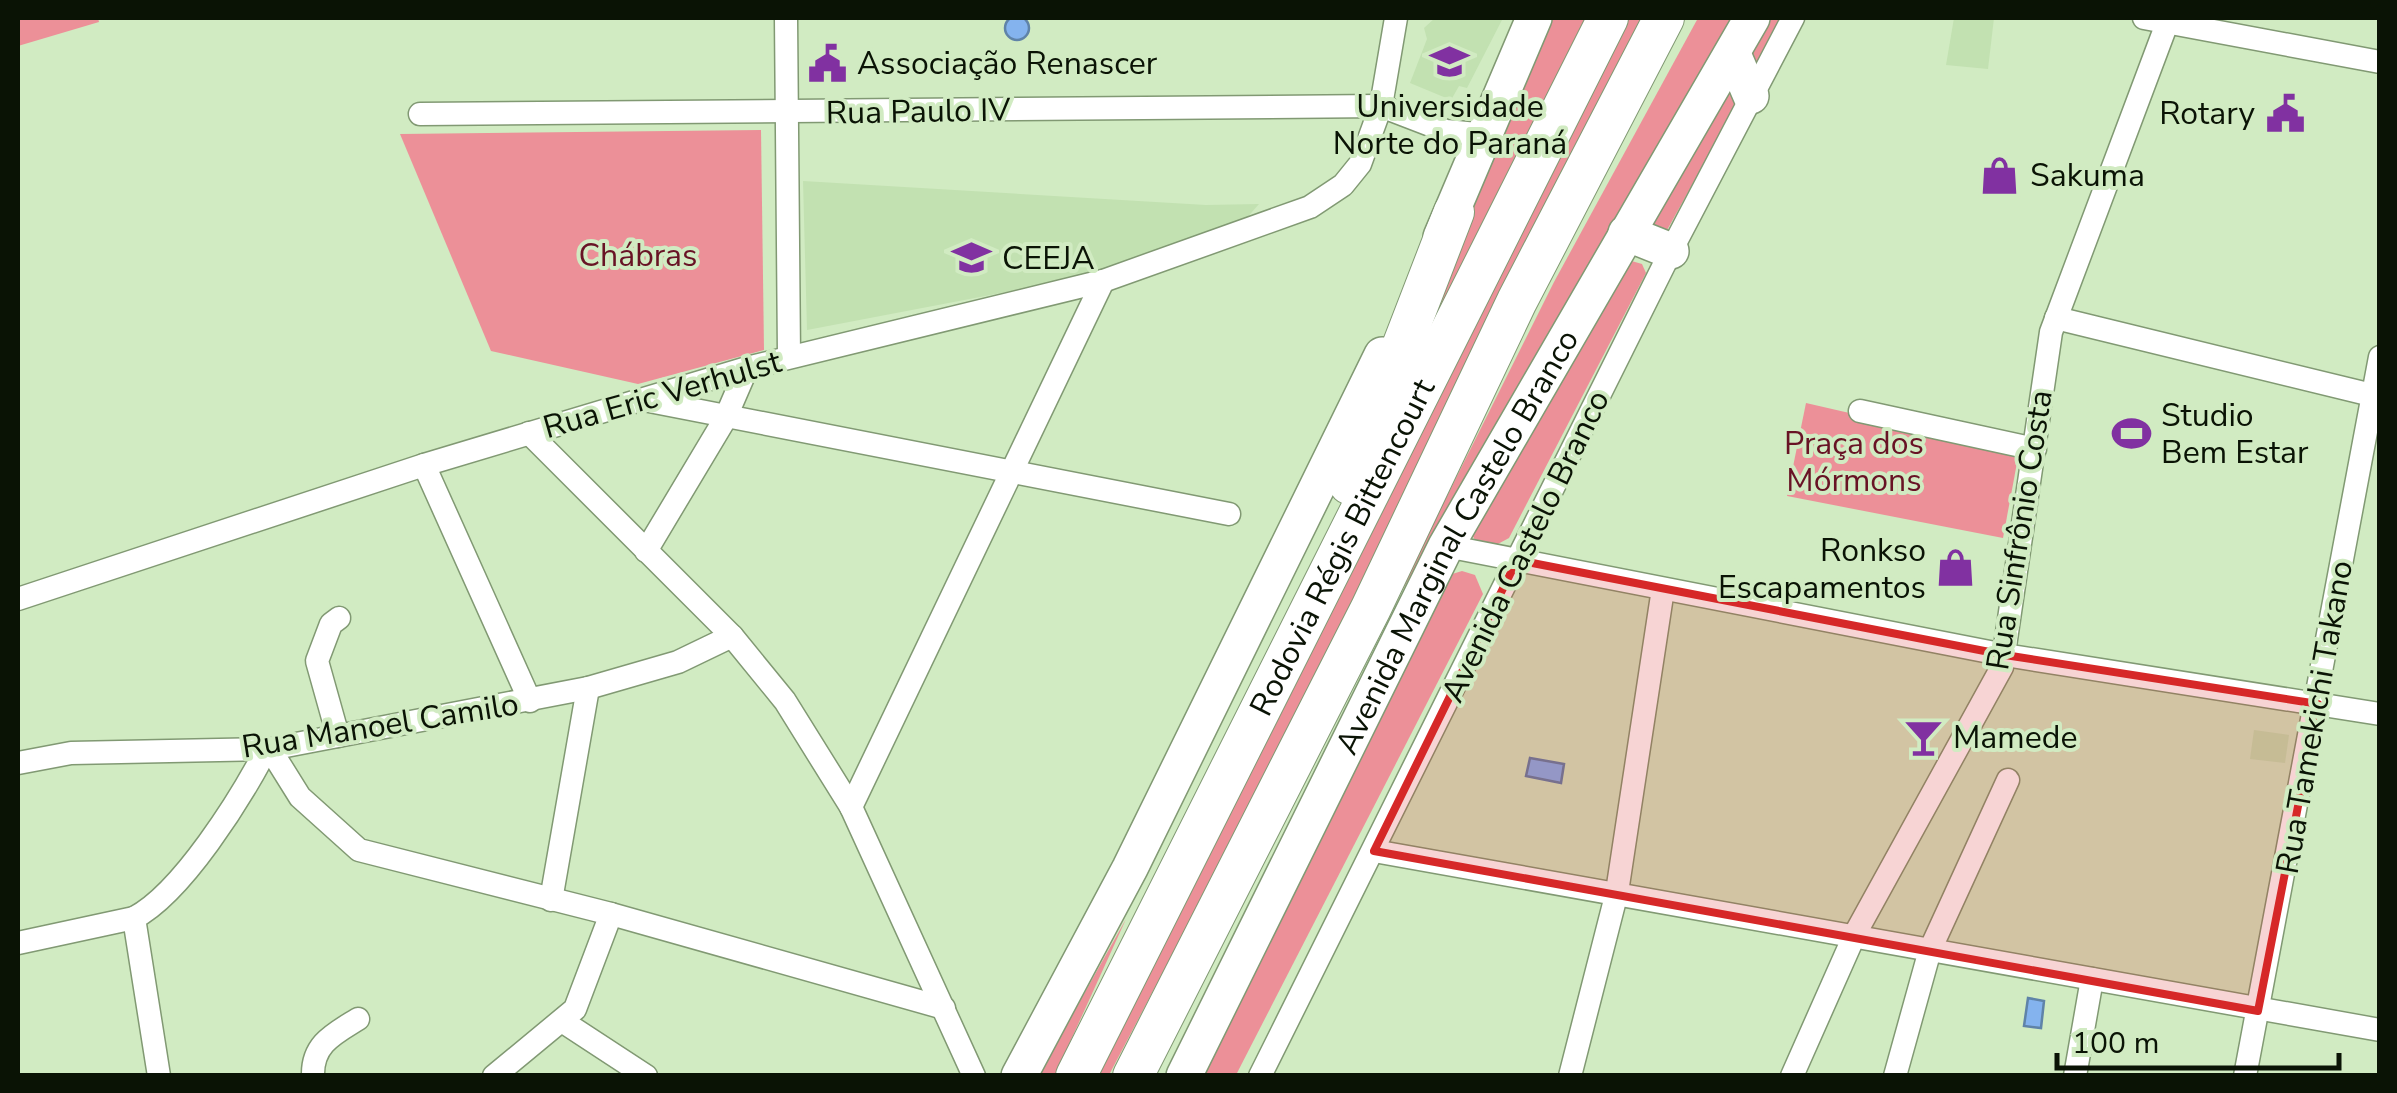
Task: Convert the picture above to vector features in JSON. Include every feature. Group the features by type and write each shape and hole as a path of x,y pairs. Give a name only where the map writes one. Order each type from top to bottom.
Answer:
{"highway":[{"name":"Rodovia Régis Bittencourt","path":"1076,1076 1608,18"},
{"name":"Rodovia Régis Bittencourt","path":"1133,1076 1371,608 1517,301 1664,18"},
{"path":"1186,861 1198,803 1336,518 1460,196"}],"main road":[{"path":"1018,1076 1130,868 1460,196 1534,18"},
{"name":"Avenida Marginal Castelo Branco","path":"1184,1076 1446,546 1752,18"},
{"path":"1733,54 1751,96"},
{"path":"1626,232 1671,251"}],"street":[{"path":"786,18 788,356"},
{"name":"Rua Eric Verhulst","path":"18,600 641,399 788,356 1104,282 1310,206 1343,184 1360,164 1381,106 1396,18"},
{"name":"Avenida Castelo Branco","path":"1260,1076 1671,251 1793,18"},
{"path":"2144,18 2380,62"},
{"name":"Rua Sinfrônio Costa","path":"1792,1076 1855,934 1988,698 2005,655 2056,318 2168,20"},
{"name":"Rua Paulo IV","path":"420,114 1381,106 1458,134 1487,135"},
{"name":"Rua Paulo IV","path":"1414,118 1448,148 1460,196"},
{"path":"851,808 1104,282"},
{"path":"2056,318 2375,396"},
{"name":"Rua Tamekichi Takano","path":"2245,1076 2318,704 2380,357"},
{"path":"646,550 725,418 747,368"},
{"path":"641,399 1229,514"},
{"path":"1860,412 2035,448"},
{"path":"529,433 732,636 785,701 851,808 974,1076"},
{"path":"424,466 530,701"},
{"path":"1446,546 2005,655 2380,714"},
{"path":"1570,1076 1617,892 1663,589"},
{"path":"338,736 316,660 331,624 339,618"},
{"name":"Rua Manoel Camilo","path":"18,764 70,753 268,750 588,688 678,662 732,636"},
{"path":"551,900 588,688"},
{"path":"18,943 134,918 157,904 243,794 268,750 300,797 360,850 611,914 944,1008"},
{"path":"1895,1076 1930,950 2008,780"},
{"path":"1374,851 2380,1030"},
{"path":"494,1076 580,1002 611,914"},
{"path":"134,918 159,1076"},
{"path":"2075,1076 2092,979"},
{"path":"312,1076 314,1060 323,1042 358,1018"},
{"path":"562,1021 646,1076"}],"highlighted area":[{"path":"1517,560 2005,655 2318,704 2258,1011 1374,851"}],"shaded area":[{"name":"Universidade Norte do Paraná","path":"1435,18 1503,18 1467,88 1459,86 1451,100 1410,83 1427,39 1424,28"},
{"path":"1954,18 1994,18 1988,69 1946,65"},
{"name":"CEEJA","path":"803,181 1206,205 1259,204 1245,220 1075,279 807,330"},
{"path":"2254,730 2289,735 2285,763 2250,759"}],"green space":[{"path":"18,18 98,18 99,22 18,46"},
{"path":"1552,18 1593,18 1413,375 1496,137"},
{"path":"1629,18 1652,18 1303,705 1109,1075 1090,1076"},
{"path":"1698,18 1734,18 1385,620 1554,282"},
{"path":"1760,18 1786,18 1756,75 1744,48"},
{"path":"1725,86 1740,98 1666,232 1650,228"},
{"name":"Chábras","path":"761,130 764,350 638,384 491,351 400,134"},
{"path":"1628,260 1642,264 1646,273 1509,538 1496,545 1477,543 1472,535"},
{"name":"Praça dos Mórmons","path":"1806,403 2019,452 2003,538 1787,496"},
{"path":"1462,571 1475,575 1483,594 1236,1075 1191,1076 1449,575"},
{"path":"1126,919 1055,1075 1038,1076"}],"water":[{"path":"1017,16 1029,28 1017,40 1005,28"},
{"path":"1530,758 1564,764 1561,783 1526,776"},
{"path":"2028,998 2044,1001 2041,1028 2024,1026"}],"place":[{"name":"Universidade Norte do Paraná","path":"1450,61"},
{"name":"Associação Renascer","path":"827,63"},
{"name":"Rotary","path":"2285,113"},
{"name":"Sakuma","path":"2000,175"},
{"name":"CEEJA","path":"972,258"},
{"name":"Studio Bem Estar","path":"2131,433"},
{"name":"Ronkso Escapamentos","path":"1956,568"},
{"name":"Mamede","path":"1923,737"}]}
